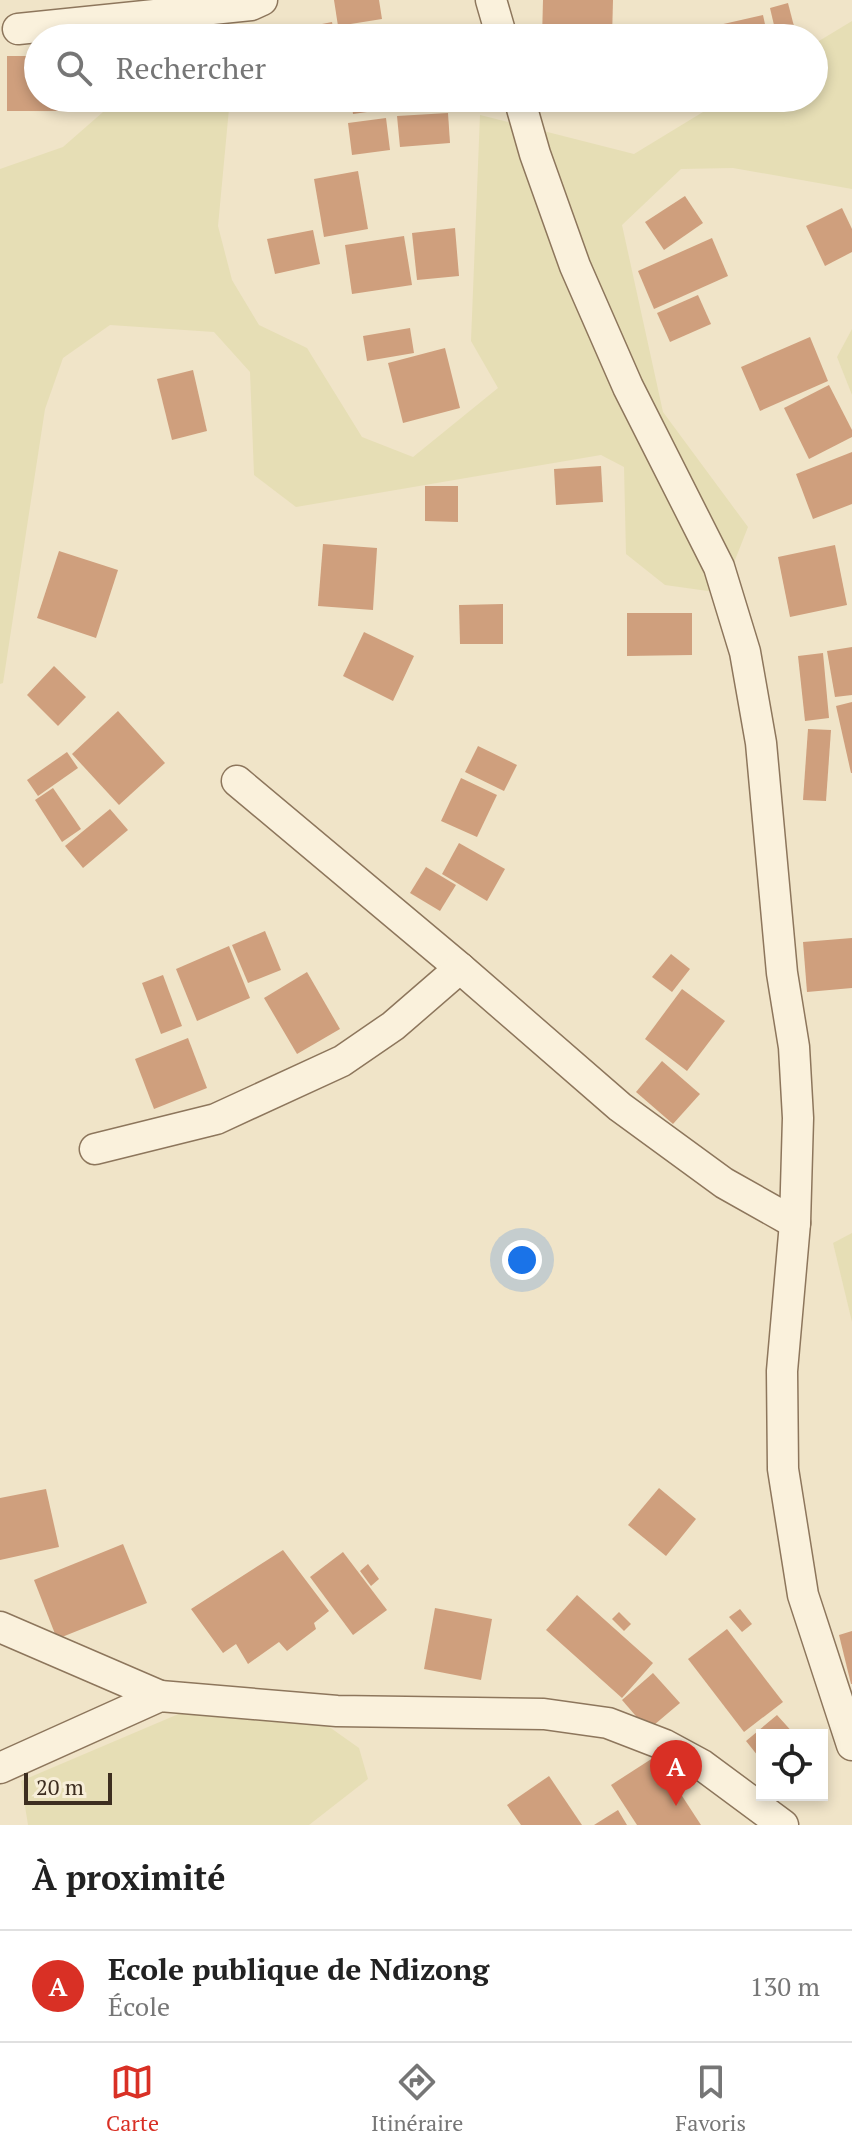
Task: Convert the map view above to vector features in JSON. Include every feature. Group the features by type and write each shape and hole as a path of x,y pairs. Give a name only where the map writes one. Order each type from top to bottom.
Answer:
{"street":[{"path":"67,24 251,5 262,0"},
{"path":"491,0 498,24"},
{"path":"18,29 24,28"},
{"path":"523,112 575,266 628,387 719,567 745,652 761,743 782,973 794,1047 798,1118 795,1223 782,1371 783,1469 803,1595 852,1745"},
{"path":"237,781 620,1107 724,1183 795,1223"},
{"path":"95,1149 216,1119 342,1061 393,1026 460,968"},
{"path":"0,1627 160,1696 337,1711 544,1714 608,1723 665,1745 702,1765 783,1825"},
{"path":"0,1768 160,1696"}],"shaded area":[{"path":"852,21 852,189 733,168 681,169 622,225 663,412 748,527 722,593 665,585 626,554 624,467 601,455 296,507 254,475 250,372 214,332 110,325 63,358 45,409 3,683 0,684 0,169 63,147 103,112 229,112 218,226 232,280 259,325 307,348 362,437 413,457 498,388 471,341 480,115 634,154 703,112 828,112 828,36"},
{"path":"852,329 852,395 837,357"},
{"path":"852,1233 852,1322 833,1243"},
{"path":"202,1704 311,1714 359,1748 368,1779 309,1825 28,1825 21,1781"}],"building":[{"path":"334,0 379,0 382,19 338,24"},
{"path":"543,0 613,0 612,24 542,24"},
{"path":"788,3 793,24 774,24 770,8"},
{"path":"763,15 765,24 723,24"},
{"path":"7,56 24,56 24,111 7,111"},
{"path":"448,113 450,143 400,147 397,116"},
{"path":"386,118 390,150 352,155 348,123"},
{"path":"358,171 368,229 324,237 314,179"},
{"path":"685,196 703,223 664,250 645,222"},
{"path":"842,208 852,229 852,252 825,266 806,226"},
{"path":"455,228 459,276 417,280 412,233"},
{"path":"313,230 320,264 275,274 267,239"},
{"path":"404,236 412,285 352,294 345,245"},
{"path":"712,238 728,276 654,309 638,271"},
{"path":"698,295 711,324 670,342 657,313"},
{"path":"410,328 414,353 367,361 363,336"},
{"path":"810,337 828,381 760,411 741,367"},
{"path":"445,348 460,408 403,423 388,363"},
{"path":"193,370 207,431 172,440 157,379"},
{"path":"829,385 852,430 852,437 809,459 784,408"},
{"path":"852,452 852,504 813,519 796,474"},
{"path":"601,466 603,502 556,505 554,469"},
{"path":"425,486 458,486 458,522 425,521"},
{"path":"323,544 377,548 373,610 318,606"},
{"path":"835,545 847,605 790,617 778,557"},
{"path":"59,551 118,570 96,638 37,618"},
{"path":"503,604 503,644 460,644 459,605"},
{"path":"627,613 692,613 692,655 627,656"},
{"path":"364,632 414,656 393,701 343,676"},
{"path":"852,647 852,695 835,697 827,651"},
{"path":"823,653 829,718 805,721 798,656"},
{"path":"54,666 86,697 58,726 27,695"},
{"path":"852,702 852,773 851,773 836,706"},
{"path":"118,711 165,763 119,805 72,754"},
{"path":"808,729 831,730 826,801 803,800"},
{"path":"478,746 517,765 504,791 465,772"},
{"path":"67,752 78,768 38,796 27,780"},
{"path":"461,778 497,795 477,837 441,821"},
{"path":"53,788 81,829 62,842 35,800"},
{"path":"110,809 128,830 83,868 65,846"},
{"path":"459,843 505,869 487,901 442,874"},
{"path":"426,867 456,885 440,911 410,893"},
{"path":"265,931 281,970 248,983 232,945"},
{"path":"852,938 852,988 807,992 803,942"},
{"path":"229,946 250,998 197,1021 176,969"},
{"path":"671,954 690,969 672,992 652,977"},
{"path":"307,972 340,1029 297,1054 264,998"},
{"path":"163,975 182,1026 161,1034 142,983"},
{"path":"682,989 725,1021 687,1071 645,1039"},
{"path":"188,1038 207,1088 154,1109 135,1059"},
{"path":"662,1061 700,1094 673,1124 636,1092"},
{"path":"659,1488 696,1519 666,1556 628,1525"},
{"path":"46,1489 59,1547 0,1560 0,1498"},
{"path":"123,1544 147,1603 57,1639 34,1580"},
{"path":"283,1550 329,1611 314,1623 316,1629 287,1651 279,1642 248,1664 236,1644 223,1653 191,1609"},
{"path":"343,1552 387,1610 353,1635 310,1577"},
{"path":"368,1564 379,1579 371,1586 360,1571"},
{"path":"577,1595 653,1663 622,1698 546,1630"},
{"path":"435,1608 492,1619 481,1680 424,1669"},
{"path":"740,1609 752,1624 742,1632 729,1617"},
{"path":"619,1612 631,1624 624,1631 612,1619"},
{"path":"727,1629 783,1702 744,1732 688,1659"},
{"path":"852,1631 852,1684 851,1684 839,1635"},
{"path":"653,1673 680,1703 648,1730 622,1700"},
{"path":"777,1715 790,1729 760,1729"},
{"path":"756,1733 756,1754 746,1741"},
{"path":"656,1756 701,1825 637,1825 611,1785"},
{"path":"549,1776 582,1825 521,1825 507,1805"},
{"path":"618,1810 627,1825 594,1825"}],"place":[{"name":"Ecole publique de Ndizong","path":"676,1806"}]}
